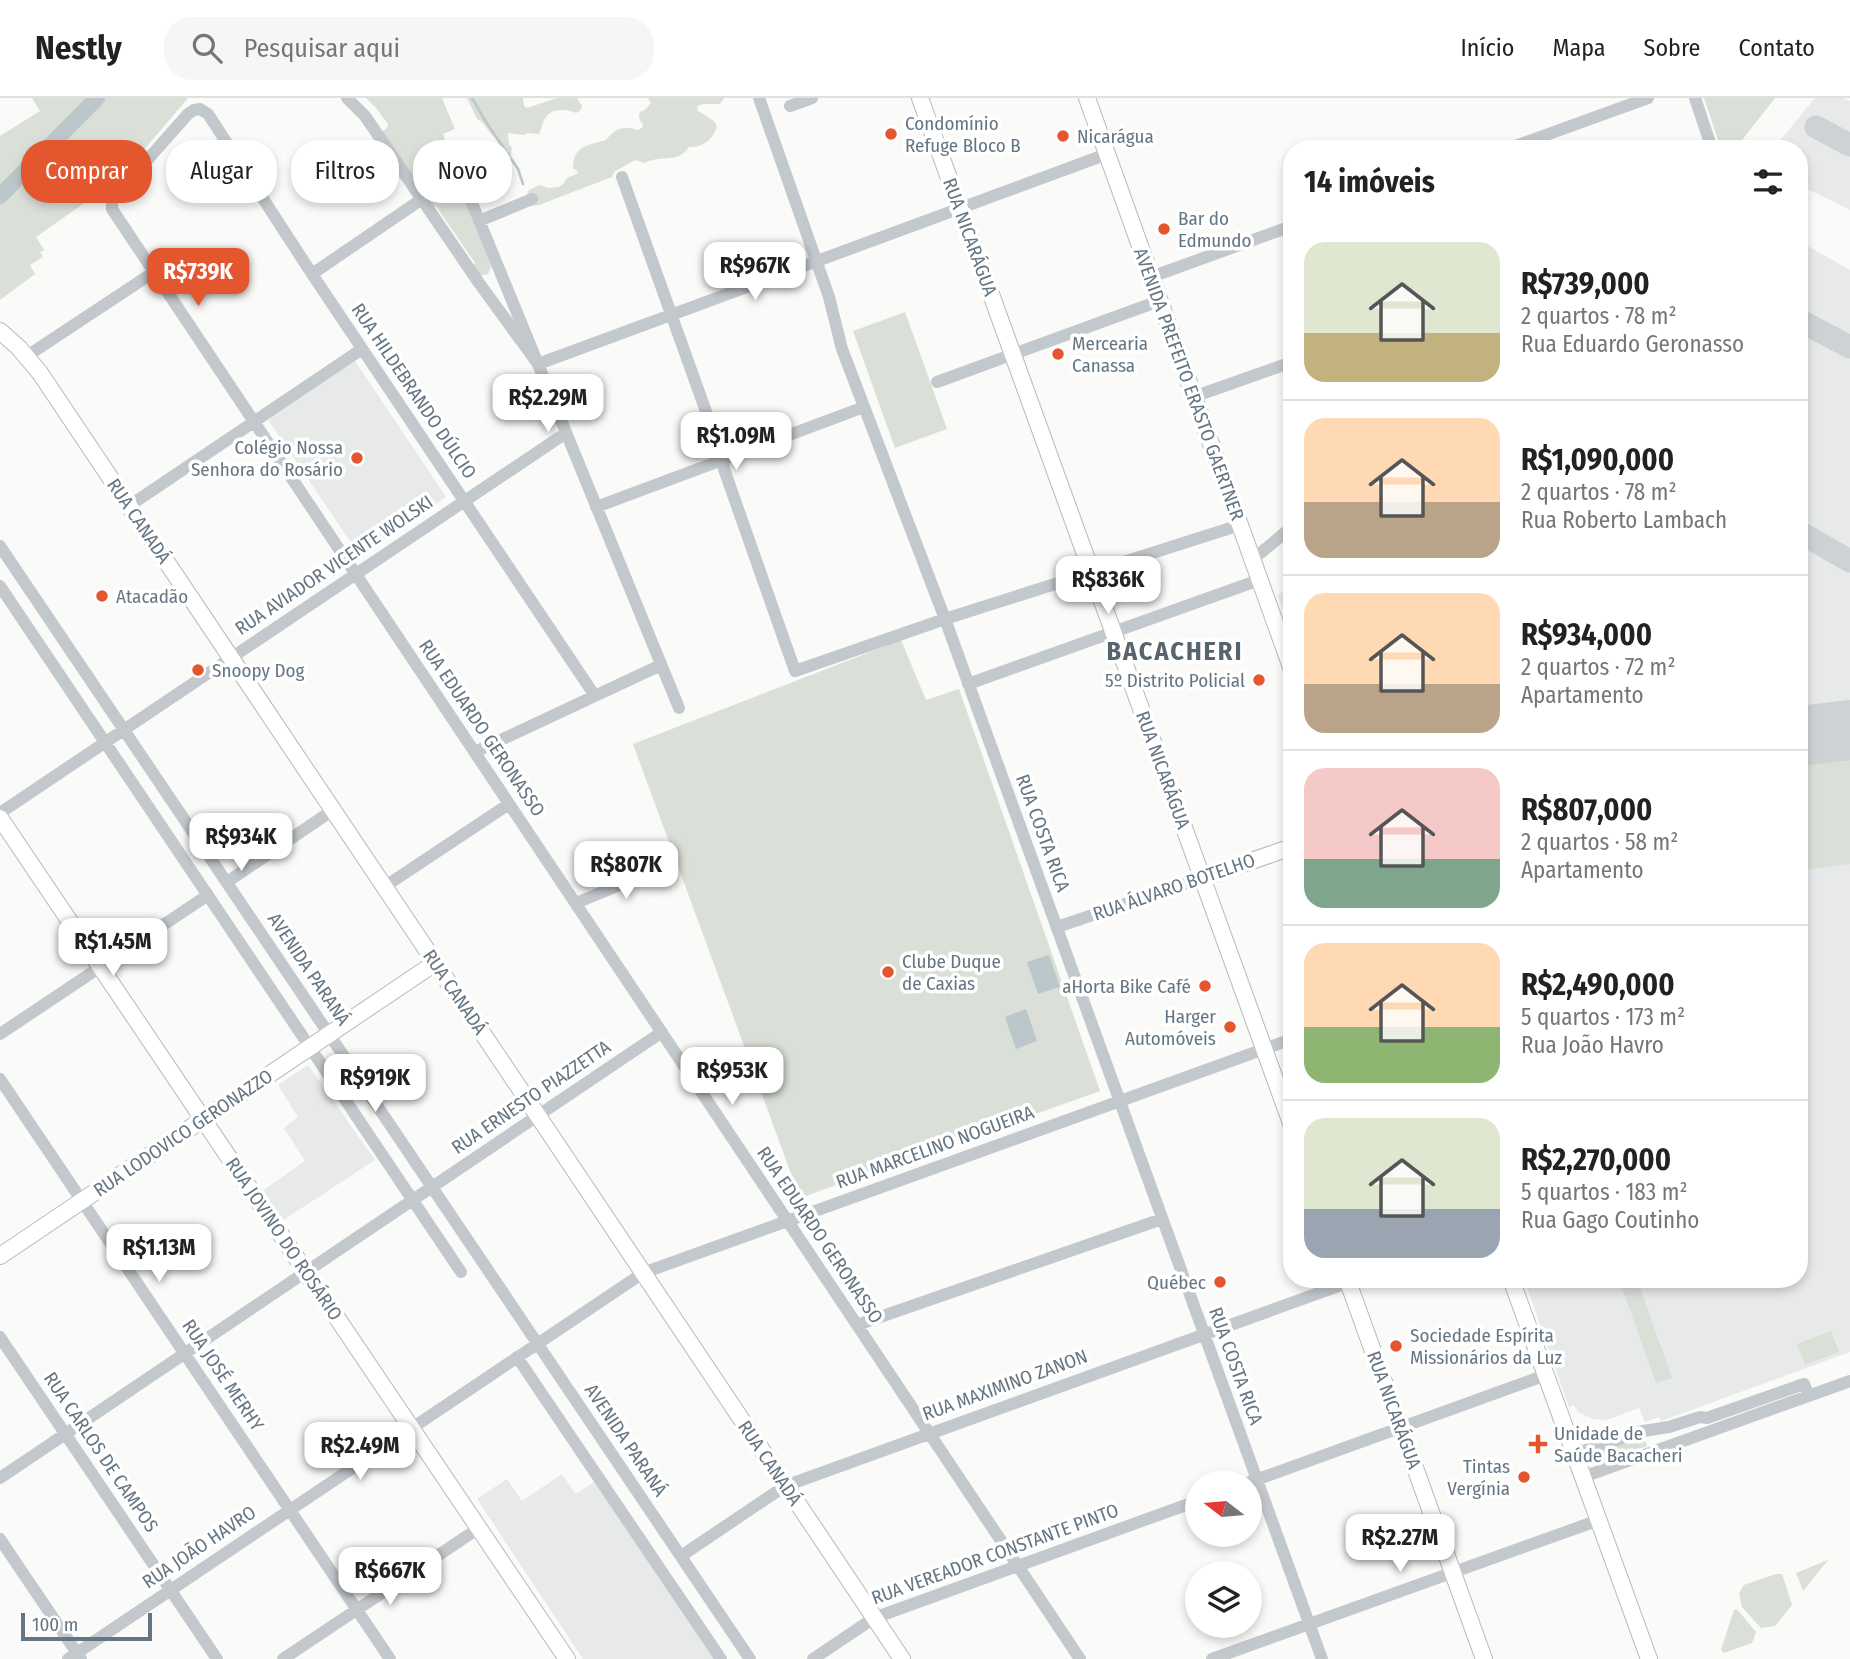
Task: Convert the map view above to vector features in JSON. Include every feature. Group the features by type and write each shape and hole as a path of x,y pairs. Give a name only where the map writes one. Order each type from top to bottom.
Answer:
{"main road":[{"name":"RUA NICARÁGUA","path":"920,98 1283,1101"},
{"name":"AVENIDA PREFEITO ERASTO GAERTNER","path":"1087,98 1283,645"},
{"name":"RUA CANADÁ","path":"0,331 27,356 40,373 902,1659"},
{"name":"RUA JOVINO DO ROSÁRIO","path":"0,816 568,1659"},
{"name":"RUA ÁLVARO BOTELHO","path":"1202,878 1283,850"},
{"name":"RUA LODOVICO GERONAZZO","path":"0,1256 435,963"},
{"name":"RUA NICARÁGUA","path":"1353,1288 1484,1659"},
{"path":"1514,1288 1649,1659"}],"street":[{"path":"347,98 360,110 413,186"},
{"name":"RUA COSTA RICA","path":"759,98 832,306 842,349 945,619 1204,1334 1249,1470"},
{"path":"790,106 812,98"},
{"path":"1540,140 1648,98"},
{"path":"1695,98 1709,140"},
{"name":"RUA EDUARDO GERONASSO","path":"200,109 194,110 179,123 118,193 112,202 112,209 1080,1659"},
{"name":"RUA HILDEBRANDO DÚLCIO","path":"200,109 208,114 595,696"},
{"path":"538,364 1107,154"},
{"path":"622,177 723,459 724,470 795,671 945,619 1240,525"},
{"path":"479,220 532,199"},
{"path":"312,274 416,203"},
{"path":"425,203 538,364"},
{"path":"472,203 679,708"},
{"path":"1151,277 1283,229"},
{"path":"480,283 499,271"},
{"path":"27,356 154,272"},
{"path":"937,382 1159,301"},
{"path":"129,506 362,349"},
{"path":"1194,397 1283,365"},
{"path":"596,507 864,407"},
{"name":"RUA AVIADOR VICENTE WOLSKI","path":"0,816 566,433"},
{"path":"1252,560 1283,534"},
{"name":"AVENIDA PARANÁ","path":"0,546 330,1034 423,1194 527,1350 721,1659"},
{"path":"968,684 1259,580"},
{"name":"AVENIDA PARANÁ","path":"0,588 310,1047 423,1194 461,1272"},
{"path":"475,752 661,665"},
{"path":"384,887 509,804"},
{"path":"227,881 333,810"},
{"path":"576,903 663,867"},
{"name":"RUA ÁLVARO BOTELHO","path":"1056,927 1202,878"},
{"path":"0,1034 208,895"},
{"name":"RUA ERNESTO PIAZZETTA","path":"0,1478 662,1032"},
{"name":"RUA MARCELINO NOGUEIRA","path":"527,1350 643,1273 1283,1042"},
{"name":"RUA JOSÉ MERHY","path":"0,1079 390,1659"},
{"path":"857,1325 1162,1219"},
{"name":"RUA MAXIMINO ZANON","path":"681,1556 785,1486 1328,1288"},
{"name":"RUA CARLOS DE CAMPOS","path":"0,1337 217,1659"},
{"name":"AVENIDA PARANÁ","path":"527,1350 681,1556 750,1659"},
{"name":"RUA JOÃO HAVRO","path":"75,1657 289,1509 527,1350"},
{"path":"1262,1478 1546,1375"},
{"path":"1583,1477 1770,1403 1804,1384 1809,1396 1850,1381"},
{"path":"1574,1454 1648,1430 1770,1403"},
{"name":"RUA COSTA RICA","path":"1262,1504 1321,1659"},
{"name":"RUA VEREADOR CONSTANTE PINTO","path":"813,1659 874,1618 1185,1505"},
{"path":"1212,1659 1599,1520"},
{"path":"283,1659 479,1528"},
{"path":"0,1539 75,1657"}],"shaded area":[{"path":"32,98 188,98 152,140 21,140 21,203 84,203 36,237 44,250 40,252 43,257 30,265 35,274 0,300 0,136 40,111"},
{"path":"366,98 442,98 455,129 443,134 445,140 413,140 413,182 399,161 399,140 385,140 380,133 388,124"},
{"path":"467,98 523,98 527,108 557,98 577,98 582,106 576,113 560,110 552,112 544,121 539,134 508,133 509,140 496,140 477,119"},
{"path":"648,98 724,98 720,104 697,106 698,111 717,126 710,139 703,144 689,147 674,157 645,163 635,160 614,172 612,177 539,205 526,204 529,190 539,185 559,187 567,178 577,174 573,168 574,161 583,148 606,140 620,129 638,130 643,127 639,116 651,103"},
{"path":"1704,98 1775,98 1742,140 1718,140"},
{"path":"1815,98 1844,98 1850,101 1850,210 1808,189 1808,140 1780,140"},
{"path":"427,203 466,203 490,262 488,274 480,276 471,267 475,263 436,206 431,209"},
{"path":"1808,246 1850,270 1850,1352 1661,1421 1659,1417 1645,1422 1639,1408 1607,1420 1593,1419 1578,1412 1574,1405 1569,1407 1527,1288 1808,1288"},
{"path":"905,312 947,429 895,448 853,331"},
{"name":"Colégio Nossa Senhora do Rosário","path":"355,361 446,497 360,556 268,420"},
{"path":"1283,591 1283,610 1278,596"},
{"name":"Clube Duque de Caxias","path":"901,640 926,700 959,689 1100,1091 800,1198 633,744"},
{"path":"1850,749 1850,864 1808,870 1808,753"},
{"path":"1049,955 1060,987 1038,994 1027,962"},
{"path":"1026,1009 1037,1041 1016,1049 1005,1017"},
{"path":"308,1065 375,1160 282,1221 261,1192 305,1161 284,1128 298,1117 278,1085"},
{"path":"1622,1288 1640,1288 1672,1378 1656,1383"},
{"path":"1831,1331 1839,1352 1805,1365 1797,1344"},
{"path":"1643,1436 1647,1446 1597,1465 1593,1455"},
{"path":"562,1474 576,1494 595,1481 714,1659 583,1659 477,1499 507,1479 522,1501"},
{"path":"1828,1560 1803,1591 1796,1573"},
{"path":"1782,1574 1792,1605 1775,1626 1761,1628 1742,1607 1739,1593 1744,1585"},
{"path":"1737,1609 1756,1632 1752,1643 1724,1653 1721,1650 1734,1610"}],"waterway":[{"path":"0,196 97,98"},
{"path":"472,98 518,169 523,184"}],"taxiway":[{"path":"1816,127 1850,145"},
{"path":"1808,325 1850,347"},
{"path":"1808,537 1850,561"}],"runway":[{"path":"1808,735 1850,730"}],"place":[{"name":"Condomínio Refuge Bloco B","path":"891,134"},
{"name":"Nicarágua","path":"1063,136"},
{"name":"Bar do Edmundo","path":"1164,229"},
{"name":"Mercearia Canassa","path":"1058,354"},
{"name":"Colégio Nossa Senhora do Rosário","path":"357,458"},
{"name":"Atacadão","path":"102,596"},
{"name":"Snoopy Dog","path":"198,670"},
{"name":"5º Distrito Policial","path":"1259,680"},
{"name":"Clube Duque de Caxias","path":"888,972"},
{"name":"aHorta Bike Café","path":"1205,986"},
{"name":"Harger Automóveis","path":"1230,1027"},
{"name":"Québec","path":"1220,1282"},
{"name":"Sociedade Espírita Missionários da Luz","path":"1396,1346"},
{"name":"Unidade de Saúde Bacacheri","path":"1538,1444"},
{"name":"Tintas Vergínia","path":"1524,1477"}],"district":[{"name":"BACACHERI","path":"1175,651"}]}
